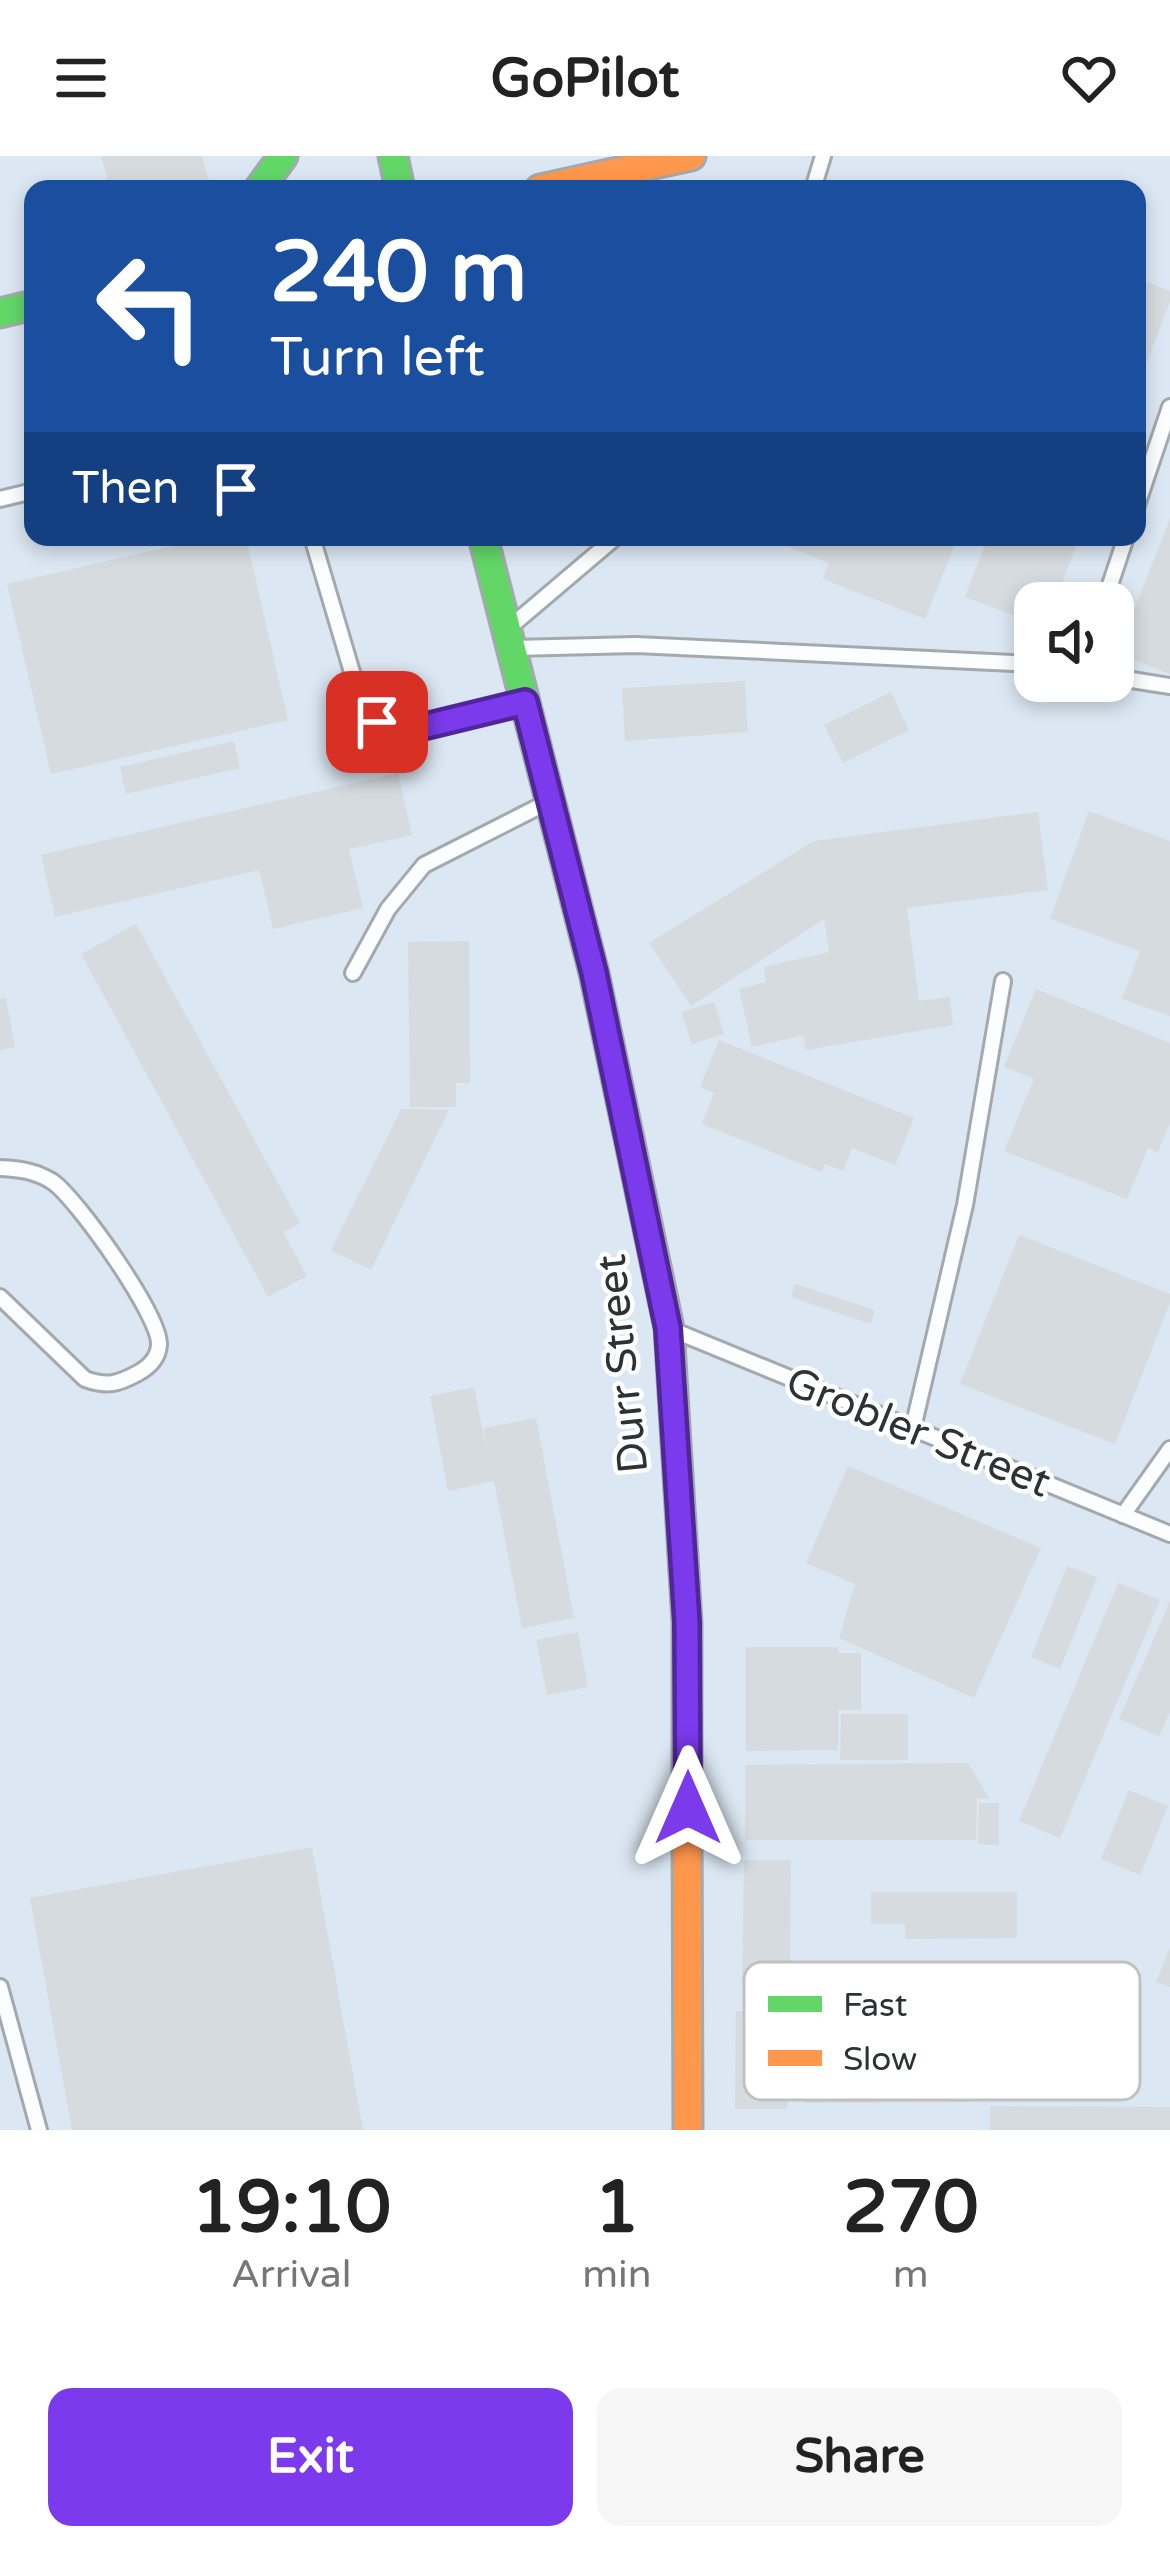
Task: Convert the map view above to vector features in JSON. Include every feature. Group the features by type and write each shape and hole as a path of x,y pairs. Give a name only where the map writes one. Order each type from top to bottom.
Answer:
{"street":[{"path":"581,180 691,156"},
{"name":"Durr Street","path":"485,546 611,1046 668,1328 687,1622 688,2130"}],"lane":[{"path":"1146,478 1170,407"},
{"path":"315,546 357,689 377,722 410,730 525,702"},
{"path":"509,639 607,546"},
{"path":"1111,582 1123,546"},
{"path":"509,639 1014,663"},
{"path":"1134,680 1170,686"},
{"path":"353,973 388,909 424,865 550,800"},
{"path":"913,1429 965,1205 1003,981"},
{"path":"0,1168 26,1169 64,1191 156,1324 159,1348 150,1366 120,1383 102,1385 86,1379 0,1297"},
{"name":"Grobler Street","path":"668,1328 1170,1534"},
{"path":"1123,1515 1170,1449"},
{"path":"0,1987 39,2130"}],"shaded area":[{"path":"0,156 1170,156 1170,2130 0,2130"}],"building":[{"path":"101,156 202,156 209,180 108,180"},
{"path":"1146,282 1170,291 1146,364"},
{"path":"1170,519 1170,674 1134,660 1134,610"},
{"path":"172,546 248,546 288,720 51,774 7,584"},
{"path":"786,546 954,546 925,619 823,579 829,563"},
{"path":"985,546 1076,546 1062,582 1014,582 1014,615 965,597"},
{"path":"745,681 748,732 625,741 622,688"},
{"path":"891,692 909,730 843,763 824,725"},
{"path":"234,741 240,768 126,794 120,767"},
{"path":"398,773 412,835 349,849 363,908 273,929 259,870 55,917 41,855"},
{"path":"1089,811 1170,841 1170,1016 1122,999 1140,951 1050,919"},
{"path":"1038,812 1048,890 907,908 919,1001 950,997 953,1025 806,1050 803,1035 752,1047 739,989 766,982 764,967 829,952 824,919 691,1006 649,943 814,841"},
{"path":"136,924 300,1223 283,1232 307,1276 268,1297 81,954"},
{"path":"469,941 470,1083 456,1083 456,1107 410,1107 408,942"},
{"path":"1036,989 1170,1043 1170,1123 1158,1152 1148,1148 1127,1199 1004,1151 1034,1079 1004,1067"},
{"path":"6,998 15,1047 0,1050 0,999"},
{"path":"714,1002 724,1034 692,1044 681,1012"},
{"path":"719,1040 914,1118 895,1165 852,1148 843,1171 825,1164 822,1172 702,1124 714,1093 700,1087"},
{"path":"401,1109 449,1110 371,1270 331,1250"},
{"path":"1019,1235 1170,1294 1115,1444 960,1384"},
{"path":"795,1284 875,1310 871,1324 791,1297"},
{"path":"474,1387 486,1448 484,1428 536,1418 574,1618 522,1628 494,1481 448,1491 430,1396"},
{"path":"848,1466 1041,1548 974,1698 839,1638 855,1584 806,1563"},
{"path":"1067,1566 1097,1577 1060,1669 1031,1657"},
{"path":"1118,1583 1160,1600 1060,1838 1019,1821"},
{"path":"1170,1601 1170,1712 1159,1736 1119,1719"},
{"path":"578,1632 588,1687 547,1695 536,1640"},
{"path":"746,1647 838,1647 838,1653 861,1653 861,1710 838,1710 838,1750 746,1751"},
{"path":"841,1714 908,1714 908,1760 840,1760"},
{"path":"968,1763 990,1799 977,1798 976,1840 745,1840 745,1765"},
{"path":"1129,1790 1168,1806 1140,1875 1101,1859"},
{"path":"979,1803 999,1803 999,1845 978,1844"},
{"path":"312,1847 363,2130 72,2130 30,1898"},
{"path":"744,1860 791,1860 790,1962 744,1962 742,1985"},
{"path":"871,1892 1017,1892 1017,1938 905,1939 905,1924 871,1924"},
{"path":"1170,1948 1170,1987 1156,1982"},
{"path":"736,2011 744,2011 744,2100 787,2100 787,2109 735,2109"},
{"path":"803,2100 969,2102 803,2103"},
{"path":"990,2106 1170,2107 1170,2130 990,2130"}],"traffic: fast":[{"path":"266,180 283,156"},
{"path":"393,156 398,180"},
{"path":"0,313 24,307"},
{"path":"485,546 594,973 669,1328 687,1622 687,1816"}],"traffic: slow":[{"path":"581,180 691,156"},
{"path":"687,1816 688,2130"}],"route":[{"path":"377,722 410,730 525,702 611,1046 668,1328 687,1622 688,1808"}]}
